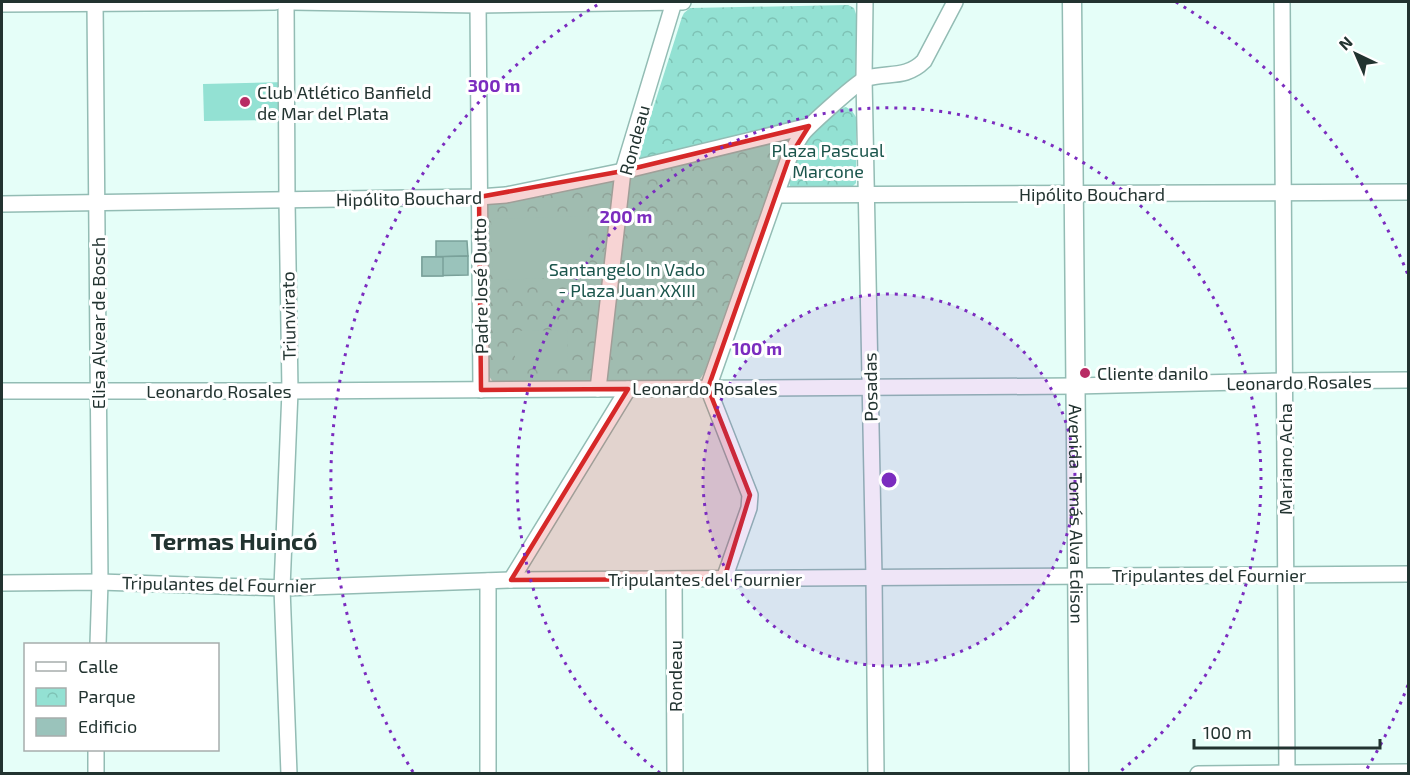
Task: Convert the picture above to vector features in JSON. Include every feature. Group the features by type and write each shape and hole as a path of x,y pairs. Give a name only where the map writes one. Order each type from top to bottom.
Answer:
{"main road":[{"name":"Avenida Tomás Alva Edison","path":"1072,2 1079,774"}],"street":[{"name":"Elisa Alvear de Bosch","path":"95,2 100,582 98,643"},
{"path":"2,4 275,2"},
{"name":"Triunvirato","path":"286,2 290,391 282,588 289,774"},
{"path":"291,2 683,2"},
{"name":"Rondeau","path":"598,389 623,171 674,2"},
{"name":"Posadas","path":"865,2 864,78 876,774"},
{"path":"724,579 749,508 750,495 708,388 789,158 809,126 864,78 904,73 919,67 955,2"},
{"name":"Mariano Acha","path":"1282,2 1287,773"},
{"name":"Padre José Dutto","path":"478,3 481,390"},
{"name":"Hipólito Bouchard","path":"2,204 287,201 506,195 623,171 809,126"},
{"name":"Hipólito Bouchard","path":"776,195 1408,192"},
{"name":"Leonardo Rosales","path":"2,391 1075,386 1408,380"},
{"path":"511,580 628,389"},
{"name":"Tripulantes del Fournier","path":"2,583 100,582 282,588 511,580 1408,574"},
{"name":"Rondeau","path":"675,579 675,774"},
{"path":"488,581 488,774"},
{"path":"96,751 96,774"},
{"path":"1198,774 1408,772"}],"highlighted area":[{"path":"809,126 789,158 708,388 750,495 724,579 511,580 628,389 481,390 479,197 623,171"}],"green space":[{"name":"Santangelo In Vado - Plaza Juan XXIII","path":"848,5 854,8 856,14 857,68 855,77 789,142 780,158 700,379 693,381 493,382 489,376 485,209 489,202 632,175 682,17 690,8"},
{"name":"Club Atlético Banfield de Mar del Plata","path":"286,82 286,120 204,121 203,84"},
{"name":"Plaza Pascual Marcone","path":"846,107 856,117 856,183 849,188 792,189 789,181 797,156 827,119"},
{"path":"588,216 590,277 493,280 491,219"},
{"path":"567,330 568,361 515,361 515,331"}],"building":[{"path":"436,241 467,241 468,256 436,257"},
{"path":"468,256 468,275 422,276 422,257"},
{"path":"422,257 443,257 443,276 422,276"}],"place":[{"name":"Club Atlético Banfield de Mar del Plata","path":"245,102"},
{"name":"Cliente danilo","path":"1085,373"}],"district":[{"name":"Termas Huincó","path":"234,540"}]}
